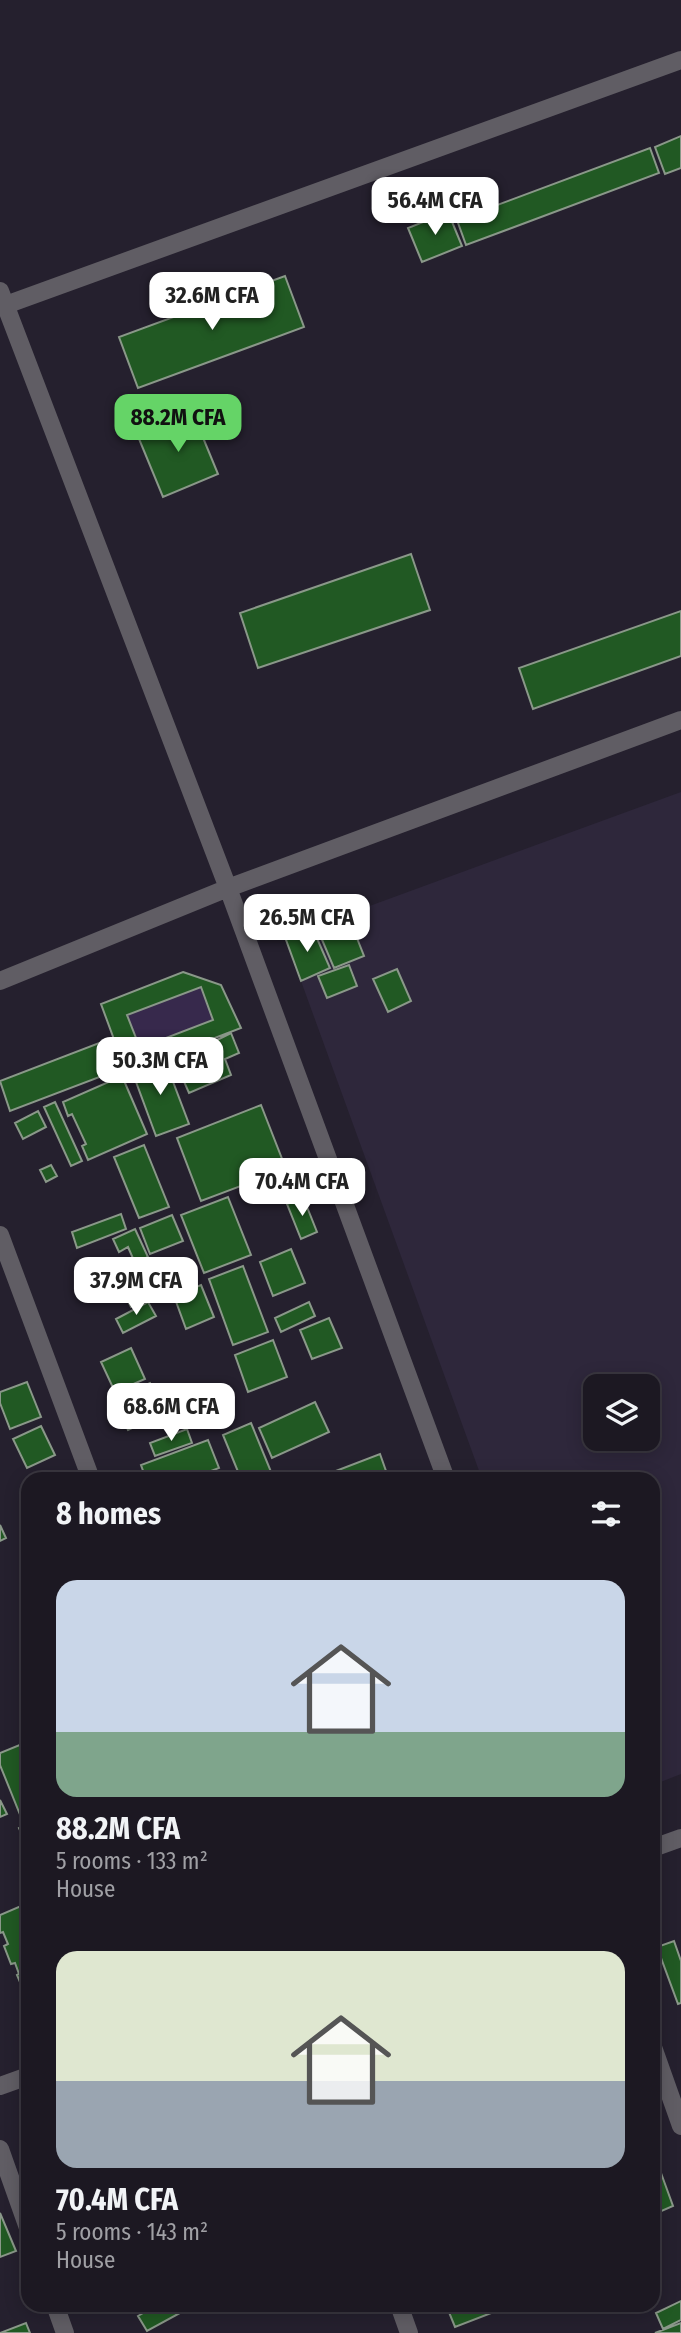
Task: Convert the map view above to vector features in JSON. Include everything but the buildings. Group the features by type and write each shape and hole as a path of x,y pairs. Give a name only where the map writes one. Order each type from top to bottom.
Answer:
{"street":[{"path":"443,1472 228,888 2,301 681,60"},
{"path":"0,981 228,888 681,720"},
{"path":"0,1235 88,1472"},
{"path":"660,1846 681,1838"},
{"path":"660,2067 681,2126"},
{"path":"0,2086 21,2078"},
{"path":"0,2149 21,2208"},
{"path":"58,2312 65,2333"},
{"path":"402,2312 409,2333"}],"shaded area":[{"path":"681,792 681,1774 660,1782 660,1472 479,1472 285,937"},
{"path":"201,987 213,1020 140,1048 127,1015"}]}
